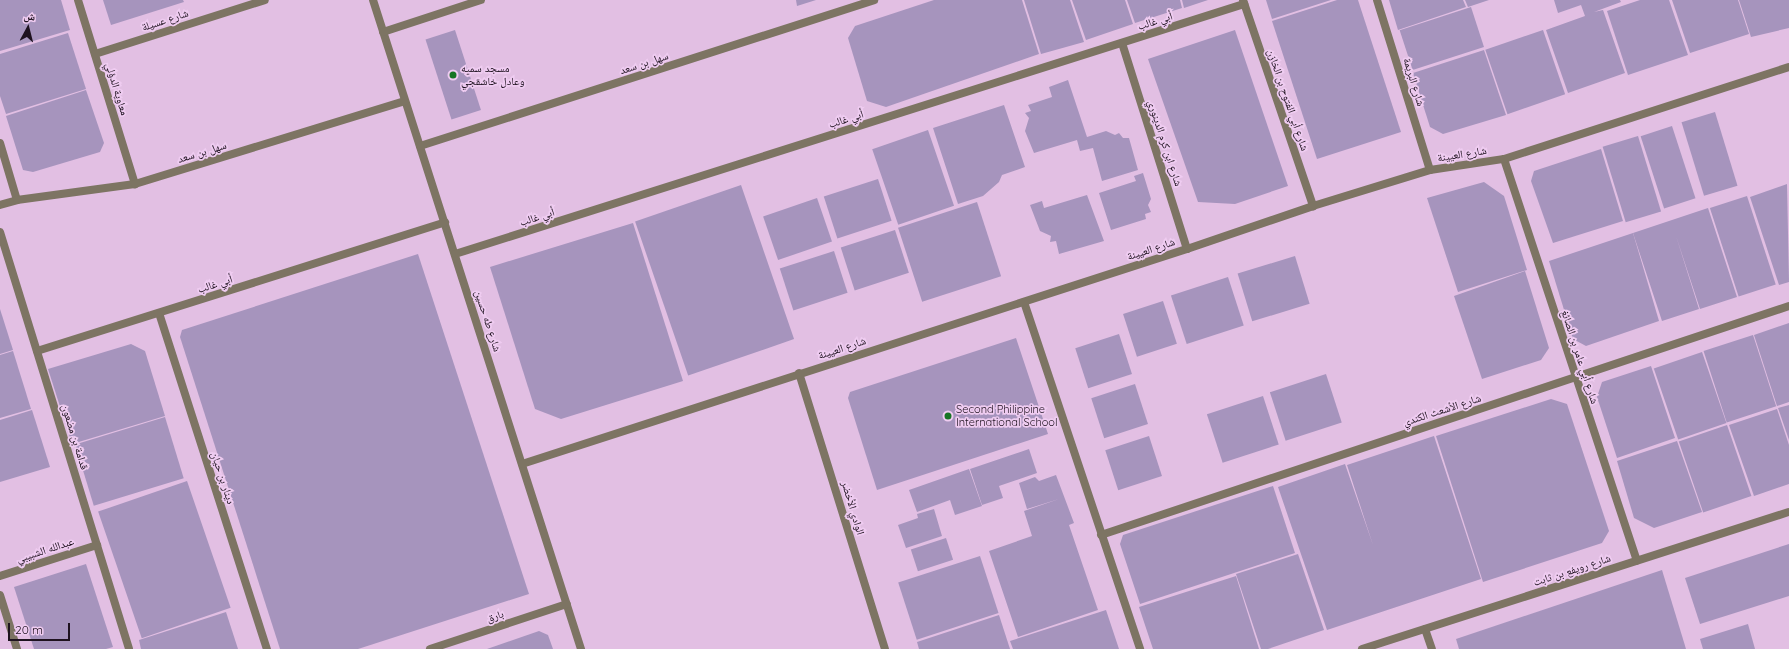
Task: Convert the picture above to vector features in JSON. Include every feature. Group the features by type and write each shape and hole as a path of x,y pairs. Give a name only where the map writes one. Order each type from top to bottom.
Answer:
{"street":[{"name":"معاوية الدؤلي","path":"78,0 135,184"},
{"name":"شارع عسيلة","path":"95,54 266,0"},
{"name":"شارع طه حسين","path":"373,0 582,649"},
{"path":"383,32 482,0"},
{"name":"سهل بن سعد","path":"420,146 874,0"},
{"name":"شارع البريمة","path":"1376,0 1430,170"},
{"name":"أبي غالب","path":"455,254 1122,44 1244,2"},
{"name":"شارع أبي الفتوح بن الخازن","path":"1244,2 1313,206"},
{"name":"شارع ابن كرم الدينوري","path":"1122,44 1188,249"},
{"name":"شارع العيينة","path":"522,464 1188,249 1313,206 1430,170 1504,159 1789,67"},
{"name":"سهل بن سعد","path":"0,205 17,200 135,184 406,101"},
{"path":"0,143 17,200"},
{"name":"شارع أبي عامر بن الصائغ","path":"1504,159 1574,378 1637,561"},
{"name":"أبي غالب","path":"37,351 444,222"},
{"name":"قدامة بن مضعون","path":"0,232 129,649"},
{"path":"1024,302 1140,649"},
{"name":"شارع الأشعث الكندي","path":"1101,535 1789,306"},
{"name":"دينار بن حيان","path":"159,313 267,649"},
{"name":"الوادي الأخضر","path":"799,374 885,649"},
{"name":"شارع رويفع بن ثابت","path":"1362,649 1789,512"},
{"name":"عبدالله الشبيبي","path":"0,576 97,545"},
{"path":"0,595 17,649"},
{"name":"بارق","path":"430,649 567,604"},
{"path":"1425,629 1432,649"}],"building":[{"path":"0,0 61,0 70,30 0,51"},
{"path":"103,0 183,0 184,2 111,25"},
{"path":"796,0 816,0 797,6"},
{"path":"934,0 1022,0 1039,54 886,107 867,101 848,38 855,26"},
{"path":"1024,0 1070,0 1084,42 1041,54"},
{"path":"1072,0 1125,0 1133,24 1086,40"},
{"path":"1127,0 1180,0 1182,8 1135,23"},
{"path":"1182,0 1208,0 1184,8"},
{"path":"1266,0 1331,0 1272,19"},
{"path":"1337,0 1358,0 1401,132 1317,159 1272,21"},
{"path":"1389,0 1463,0 1466,7 1398,30"},
{"path":"1465,0 1489,0 1468,7"},
{"path":"1554,0 1620,0 1621,2 1594,12 1603,10 1625,73 1568,93 1546,30 1585,16 1581,5 1558,13"},
{"path":"1640,0 1669,0 1688,55 1628,75 1607,11"},
{"path":"1672,0 1738,0 1749,34 1690,53"},
{"path":"1739,0 1789,0 1789,28 1751,37"},
{"path":"1471,7 1484,47 1413,70 1400,30"},
{"name":"مسجد سميه وعادل خاشقجي","path":"455,30 481,110 451,119 426,40"},
{"path":"1235,30 1288,186 1235,204 1198,202 1148,59"},
{"path":"1543,30 1565,94 1507,114 1485,50"},
{"path":"68,33 86,89 6,114 0,96 0,54"},
{"path":"1484,50 1506,115 1443,134 1430,127 1413,73"},
{"path":"1068,80 1087,137 1106,131 1115,135 1119,133 1123,138 1129,138 1138,170 1102,181 1093,148 1080,151 1077,140 1034,153 1025,131 1029,118 1025,113 1031,111 1028,105 1052,97 1049,87"},
{"path":"86,90 104,143 100,152 33,172 23,170 6,116"},
{"path":"1004,105 1025,167 1002,175 999,182 983,196 958,204 933,128"},
{"path":"1715,112 1738,186 1704,196 1682,122"},
{"path":"1672,126 1695,198 1664,208 1641,136"},
{"path":"928,130 954,206 898,225 872,149"},
{"path":"1638,136 1661,212 1626,222 1603,147"},
{"path":"1601,149 1623,221 1553,243 1531,181 1534,171"},
{"path":"1143,173 1151,199 1148,205 1151,212 1145,214 1146,219 1111,230 1099,193 1136,181 1134,176"},
{"path":"878,179 892,221 837,238 824,197"},
{"path":"1484,182 1504,196 1527,270 1458,292 1427,198"},
{"path":"1787,184 1789,282 1779,285 1750,197"},
{"path":"741,185 794,339 688,376 635,221"},
{"path":"1087,195 1104,241 1059,254 1056,241 1050,242 1051,236 1040,231 1030,205 1042,201 1044,208"},
{"path":"1747,196 1776,284 1739,296 1710,208"},
{"path":"817,198 832,241 778,260 763,217"},
{"path":"977,202 1001,276 922,302 898,228"},
{"path":"1708,208 1737,297 1700,309 1676,236 1699,309 1662,321 1633,233"},
{"path":"633,223 683,381 561,419 535,409 490,267"},
{"path":"895,230 909,273 855,290 841,248"},
{"path":"1633,233 1659,321 1586,346 1573,339 1549,261"},
{"path":"834,251 848,293 793,310 780,269"},
{"path":"418,254 529,594 358,649 280,649 180,337 182,330"},
{"path":"1295,256 1310,304 1252,321 1238,274"},
{"path":"1525,271 1549,348 1541,360 1482,379 1454,296"},
{"path":"1228,277 1244,326 1187,344 1171,296"},
{"path":"1163,301 1177,344 1137,357 1123,314"},
{"path":"0,309 13,350 0,354"},
{"path":"1789,323 1789,402 1777,406 1754,335"},
{"path":"1119,334 1132,374 1088,388 1075,348"},
{"path":"1753,335 1776,406 1727,422 1704,351"},
{"name":"Second Philippine International School","path":"1016,338 1048,434 877,490 848,398 850,392"},
{"path":"131,344 145,351 165,416 72,444 48,369"},
{"path":"13,351 31,409 0,418 0,355"},
{"path":"1702,352 1726,423 1678,440 1654,369"},
{"path":"1651,366 1675,438 1617,458 1597,397 1602,382"},
{"path":"1326,374 1342,423 1286,441 1270,392"},
{"path":"1135,384 1148,424 1104,438 1091,398"},
{"path":"1263,396 1279,445 1223,463 1207,414"},
{"path":"1551,399 1567,404 1609,531 1602,543 1483,582 1436,436"},
{"path":"1789,405 1789,440 1778,408"},
{"path":"1777,409 1789,445 1789,484 1754,496 1729,425"},
{"path":"32,410 50,467 0,482 0,420"},
{"path":"165,417 184,478 94,506 75,444"},
{"path":"1727,425 1751,496 1703,513 1679,442"},
{"path":"1149,436 1162,476 1118,490 1105,450"},
{"path":"1434,436 1481,579 1327,630 1278,487 1345,464 1373,545 1347,465"},
{"path":"1677,441 1702,512 1654,528 1634,518 1617,461"},
{"path":"1029,449 1037,473 999,486 1003,498 982,505 970,469"},
{"path":"969,469 982,506 955,515 950,500 917,512 909,490"},
{"path":"1056,475 1074,523 1069,525 1098,610 1018,637 989,551 1032,536 1024,511 1059,499 1027,509 1019,483 1035,477 1039,481"},
{"path":"187,481 231,608 142,638 98,512"},
{"path":"1273,486 1295,553 1140,604 1120,544 1123,535"},
{"path":"934,509 942,536 906,548 898,525 918,518 917,514"},
{"path":"946,538 953,560 918,571 911,549"},
{"path":"1789,544 1789,596 1700,624 1685,578"},
{"path":"1298,554 1324,630 1268,649 1261,649 1236,574"},
{"path":"980,556 999,613 917,640 898,583"},
{"path":"86,564 113,647 106,649 34,649 14,587"},
{"path":"1662,570 1686,649 1459,649 1456,639"},
{"path":"1236,576 1259,649 1153,649 1139,607"},
{"path":"1106,610 1119,649 1013,649 1010,641"},
{"path":"226,612 238,649 141,649 139,640"},
{"path":"999,615 1010,649 919,649 917,642"},
{"path":"1748,624 1755,649 1703,649 1700,639"},
{"path":"539,631 548,635 553,649 487,649"}],"place":[{"name":"مسجد سميه وعادل خاشقجي","path":"453,75"},
{"name":"Second Philippine International School","path":"948,416"}]}
